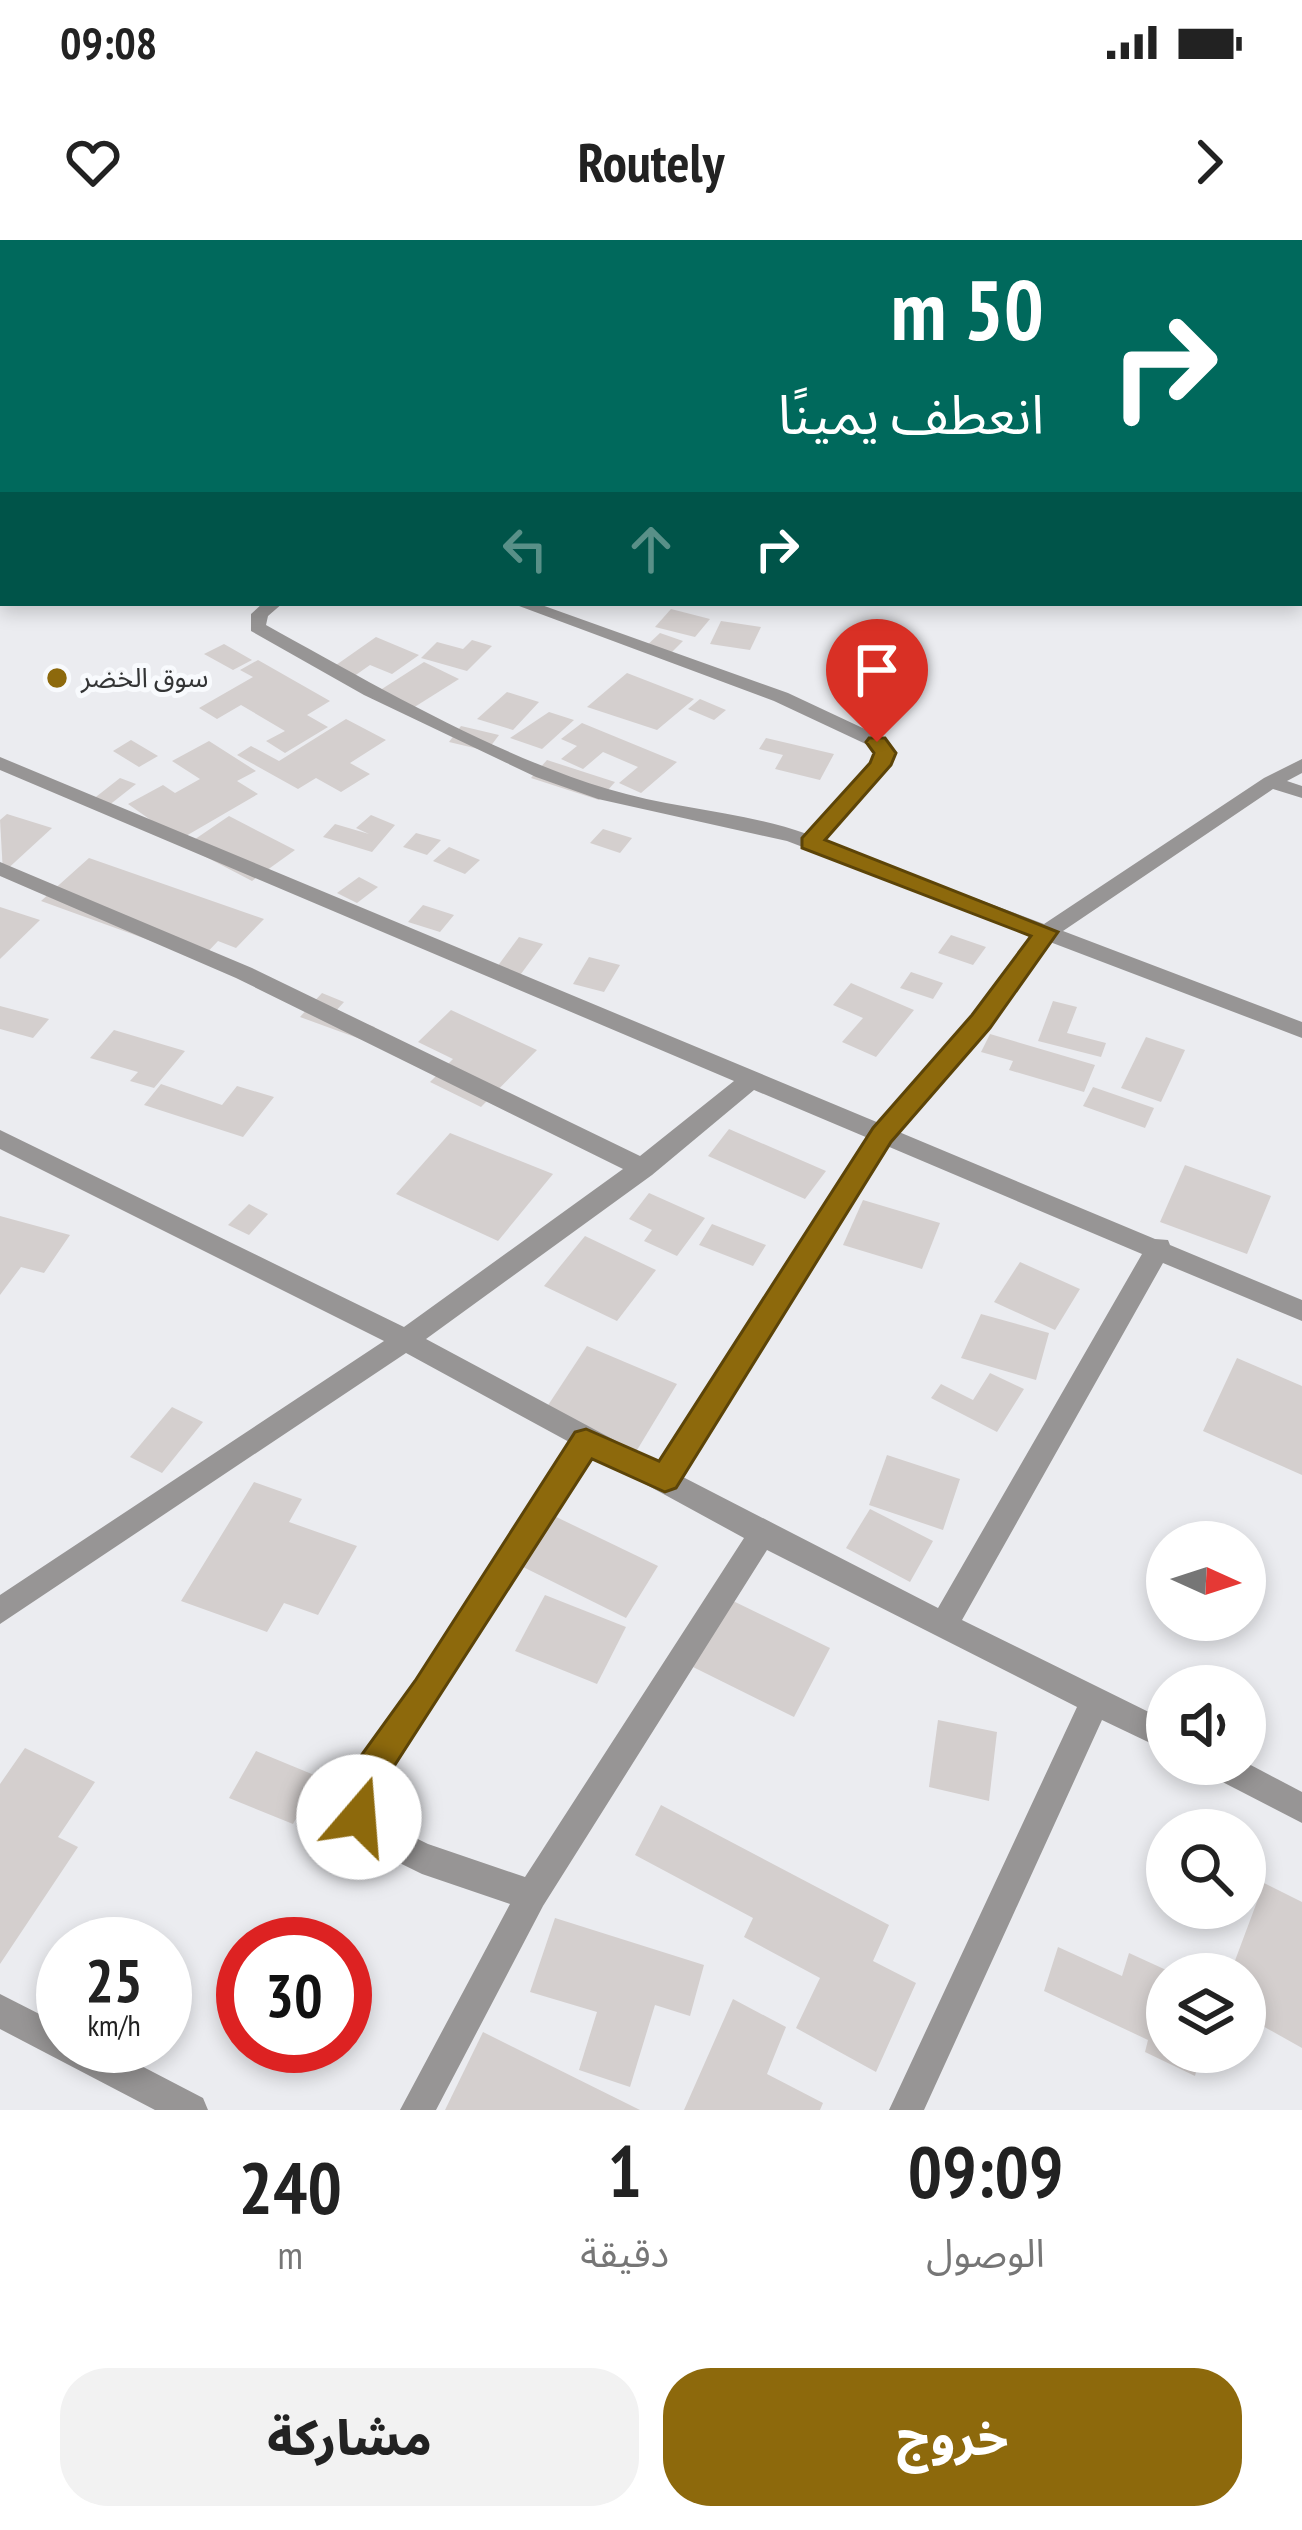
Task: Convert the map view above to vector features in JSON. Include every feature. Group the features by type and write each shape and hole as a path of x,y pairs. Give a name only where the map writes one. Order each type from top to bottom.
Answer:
{"street":[{"path":"270,606 260,614 257,627 484,748 605,795 810,843 1302,1030"},
{"path":"528,606 781,697 877,742 885,753 880,765 810,843"},
{"path":"0,763 1302,1311"},
{"path":"665,1478 882,1135 981,1022 1046,932 1302,765"},
{"path":"1271,782 1302,792"},
{"path":"0,868 244,973 644,1168"},
{"path":"0,1611 407,1341 644,1168 750,1081"},
{"path":"0,1138 407,1341 762,1534 1146,1726"},
{"path":"944,1625 1159,1247"},
{"path":"532,1895 422,1858 370,1832 356,1799 586,1442"},
{"path":"417,2110 532,1895 762,1534"},
{"path":"905,2110 1096,1699"},
{"path":"1258,1785 1302,1808"},
{"path":"0,2011 36,2030"},
{"path":"119,2073 191,2110"}],"building":[{"path":"671,609 710,619 695,637 655,627"},
{"path":"721,621 761,627 750,650 710,644"},
{"path":"660,633 683,641 666,658 642,650"},
{"path":"376,637 419,655 392,674 370,665 350,679 329,670"},
{"path":"472,640 492,646 467,671 421,658 437,642 463,649"},
{"path":"224,644 252,660 233,670 204,654"},
{"path":"258,660 330,701 307,715 328,727 285,753 266,741 285,731 241,705 217,719 199,708 253,677 240,670"},
{"path":"424,662 459,679 405,713 371,696"},
{"path":"627,673 694,699 657,730 587,707"},
{"path":"507,692 539,702 513,730 477,719"},
{"path":"700,699 726,710 714,720 688,709"},
{"path":"549,712 574,720 542,749 510,738"},
{"path":"346,719 386,740 350,763 370,774 341,792 316,778 298,789 237,755 251,746 279,761"},
{"path":"582,723 677,762 641,793 619,783 638,767 603,752 583,769 561,759 577,746 561,739"},
{"path":"461,726 499,735 487,751 449,742"},
{"path":"766,738 834,754 820,780 775,769 783,755 759,749"},
{"path":"131,740 158,756 139,767 113,751"},
{"path":"209,741 256,771 237,781 258,794 179,840 128,804 163,785 175,793 200,779 172,761"},
{"path":"547,760 615,782 599,800 531,778"},
{"path":"120,778 136,784 108,806 92,800"},
{"path":"7,814 52,828 3,873 0,820"},
{"path":"371,815 395,825 372,852 323,837 335,824 369,834 356,828"},
{"path":"229,816 295,850 252,881 185,846"},
{"path":"603,829 632,838 620,853 590,843"},
{"path":"416,833 441,840 427,855 403,847"},
{"path":"449,847 480,860 465,874 433,861"},
{"path":"89,858 264,919 236,948 218,941 201,959 41,901"},
{"path":"359,877 378,887 357,903 337,893"},
{"path":"423,905 454,915 440,932 408,922"},
{"path":"0,907 40,920 0,959"},
{"path":"951,935 986,947 973,965 938,953"},
{"path":"519,937 543,944 518,978 494,971"},
{"path":"589,957 620,965 604,992 573,984"},
{"path":"911,972 943,983 933,999 900,988"},
{"path":"851,983 914,1010 876,1057 842,1042 863,1018 833,1005"},
{"path":"322,993 344,1002 334,1013 375,1027 363,1040 300,1017"},
{"path":"1053,1001 1077,1007 1067,1033 1106,1043 1101,1057 1038,1041"},
{"path":"0,1006 49,1019 33,1038 0,1029"},
{"path":"451,1010 537,1050 481,1107 430,1082 453,1059 418,1042"},
{"path":"114,1030 185,1051 154,1088 130,1081 138,1072 90,1058"},
{"path":"990,1034 1095,1065 1084,1092 1009,1070 1013,1061 981,1052"},
{"path":"1146,1037 1185,1050 1161,1102 1121,1088"},
{"path":"161,1084 222,1105 237,1086 274,1097 243,1137 144,1105"},
{"path":"1093,1087 1154,1108 1145,1128 1083,1106"},
{"path":"729,1129 826,1171 805,1199 708,1156"},
{"path":"450,1133 553,1174 498,1241 396,1194"},
{"path":"1185,1165 1271,1196 1247,1254 1160,1222"},
{"path":"649,1193 705,1218 677,1256 644,1241 652,1230 629,1219"},
{"path":"863,1200 940,1223 922,1269 843,1245"},
{"path":"249,1204 268,1214 249,1235 228,1225"},
{"path":"0,1216 70,1235 44,1273 21,1267 0,1295"},
{"path":"712,1224 766,1245 753,1266 699,1245"},
{"path":"585,1236 656,1270 617,1321 544,1286"},
{"path":"1020,1262 1080,1289 1055,1330 994,1302"},
{"path":"981,1314 1049,1333 1036,1380 961,1358"},
{"path":"587,1346 677,1384 631,1460 539,1419"},
{"path":"1237,1358 1302,1386 1302,1475 1203,1431"},
{"path":"990,1373 1024,1389 997,1432 931,1398 941,1384 973,1400"},
{"path":"172,1407 203,1422 162,1473 130,1457"},
{"path":"887,1455 960,1479 943,1530 869,1505"},
{"path":"254,1482 302,1499 289,1522 357,1546 318,1615 284,1603 267,1632 181,1601"},
{"path":"870,1509 933,1541 910,1582 846,1548"},
{"path":"548,1513 658,1566 626,1618 515,1563"},
{"path":"545,1595 626,1627 597,1684 515,1651"},
{"path":"731,1600 830,1648 794,1717 693,1667"},
{"path":"938,1720 997,1732 989,1801 929,1787"},
{"path":"25,1748 95,1782 58,1837 78,1847 0,1964 0,1784"},
{"path":"256,1751 319,1777 293,1824 229,1798"},
{"path":"362,1798 403,1815 384,1854 342,1836"},
{"path":"661,1805 889,1925 873,1961 916,1983 876,2072 796,2028 820,1978 744,1937 753,1918 635,1855"},
{"path":"1266,1884 1302,1902 1302,2048 1266,2028 1266,1953 1238,1953 1247,1929 1266,1929"},
{"path":"555,1918 704,1965 690,2016 655,2005 630,2087 579,2070 597,2012 530,1992"},
{"path":"1058,1947 1122,1976 1129,1953 1146,1961 1146,2039 1044,1991"},
{"path":"733,1999 786,2027 767,2074 823,2103 820,2110 684,2110"},
{"path":"483,2032 640,2110 445,2110"}],"place":[{"name":"سوق الخضر","path":"57,678"}],"route":[{"path":"359,1817 356,1799 367,1776 427,1692 586,1442 665,1478 882,1135 981,1022 1046,932 810,843 880,765 885,753 877,742"}]}
